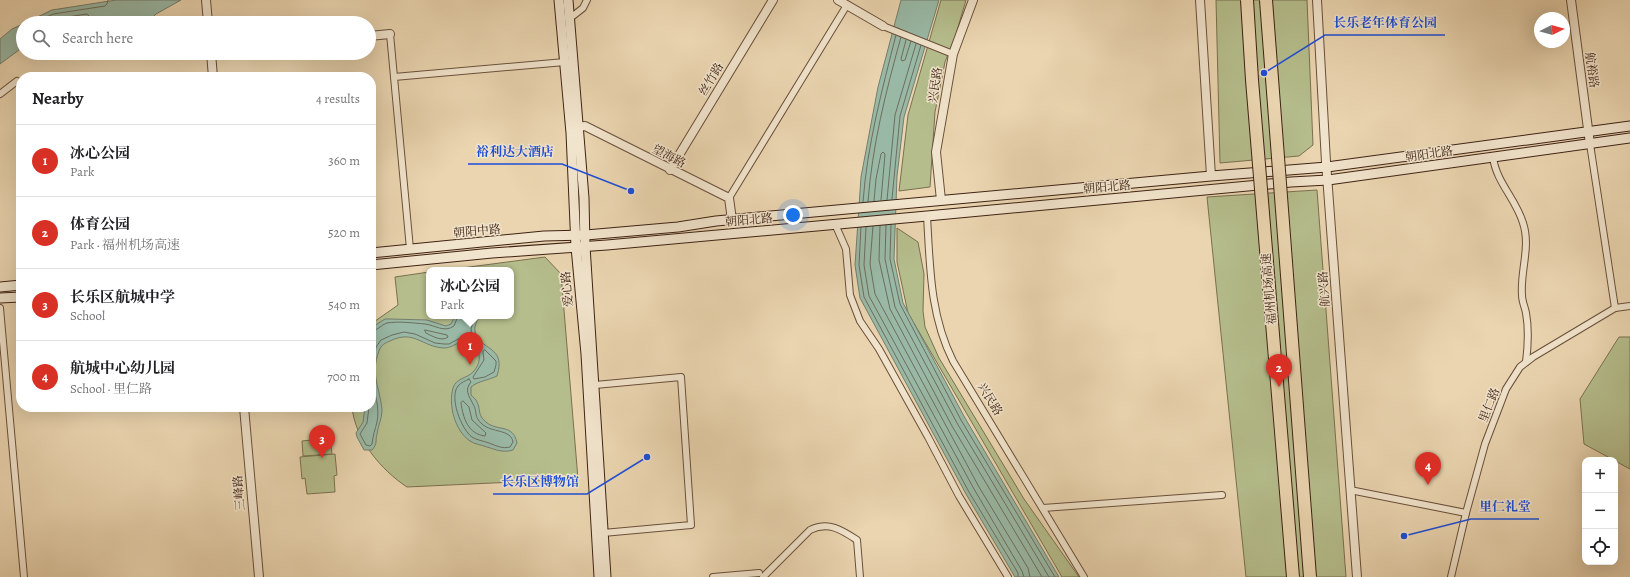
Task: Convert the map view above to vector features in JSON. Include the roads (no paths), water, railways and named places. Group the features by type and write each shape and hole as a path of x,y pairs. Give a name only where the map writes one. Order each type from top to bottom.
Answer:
{"highway":[{"name":"福州机场高速","path":"1248,0 1253,95 1293,577"},
{"name":"福州机场高速","path":"1266,0 1310,577"}],"main road":[{"name":"爱心路","path":"559,0 571,133 576,236 580,247 595,385 606,577"},
{"name":"爱心路","path":"568,0 586,235 580,247 600,577"},
{"name":"朝阳北路","path":"586,235 941,200 1326,167 1630,126"},
{"name":"朝阳北路","path":"580,247 1283,182 1328,180 1630,138"},
{"name":"朝阳中路","path":"376,252 544,236 586,235"},
{"path":"439,246 440,258"},
{"name":"朝阳中路","path":"376,264 492,253 580,247"},
{"path":"0,287 16,285"},
{"path":"0,298 16,297"}],"street":[{"path":"206,0 207,16"},
{"path":"569,19 583,8 587,0"},
{"name":"丝竹路","path":"670,170 773,0"},
{"path":"838,0 883,26 952,54"},
{"name":"兴民路","path":"941,200 936,152 952,54 973,0"},
{"path":"1200,0 1211,176"},
{"name":"航兴路","path":"1317,0 1326,167 1357,577"},
{"name":"航裕路","path":"1571,0 1590,144"},
{"path":"732,220 729,198 847,5"},
{"path":"376,35 390,34 410,249"},
{"path":"212,60 213,72"},
{"path":"394,77 565,62"},
{"path":"0,94 16,82"},
{"name":"望海路","path":"578,127 585,126 670,170 729,198"},
{"path":"1590,144 1615,308"},
{"path":"1493,157 1496,174 1516,204 1526,230 1527,245 1522,295 1527,320 1528,345 1526,362"},
{"name":"兴民路","path":"927,216 932,294 944,343 953,362 1084,577"},
{"path":"835,224 846,249 850,295 860,321 879,350 959,496 1008,577"},
{"name":"里仁路","path":"1451,577 1466,513 1485,444 1506,389 1520,367 1615,308 1630,306"},
{"path":"0,308 24,577"},
{"path":"595,385 681,377 691,525 603,533"},
{"name":"三峰路","path":"244,412 259,577"},
{"path":"1350,490 1466,513"},
{"path":"1043,508 1222,495"},
{"path":"712,577 761,575 810,530 818,526 833,526 857,540 860,577"}],"water":[{"path":"116,0 181,0 154,16 40,16 52,10"},
{"path":"901,0 939,0 904,117 897,176 894,259 903,303 965,418 1059,577 1015,577 966,494 860,298 855,265 861,177 878,87"},
{"path":"16,27 16,52 0,64 0,39"},
{"path":"385,319 427,320 446,326 451,324 454,319 478,319 475,331 478,337 495,353 498,359 499,366 497,376 477,383 471,387 471,395 477,401 481,417 486,422 495,427 508,430 512,433 517,443 513,450 500,451 472,442 460,431 454,417 451,402 454,385 456,382 473,372 479,361 479,353 472,343 464,341 451,347 444,348 436,347 412,338 398,338 382,346 376,359 376,325"},
{"path":"376,381 382,413 375,446 372,450 364,450 357,437 356,433 363,422 364,412 376,412"}],"place":[{"name":"长乐老年体育公园","path":"1264,73"},
{"name":"裕利达大酒店","path":"631,191"},
{"name":"冰心公园","path":"470,365"},
{"name":"体育公园","path":"1279,387"},
{"name":"长乐区博物馆","path":"647,457"},
{"name":"长乐区航城中学","path":"322,458"},
{"name":"航城中心幼儿园","path":"1428,485"},
{"name":"里仁礼堂","path":"1404,536"}]}
